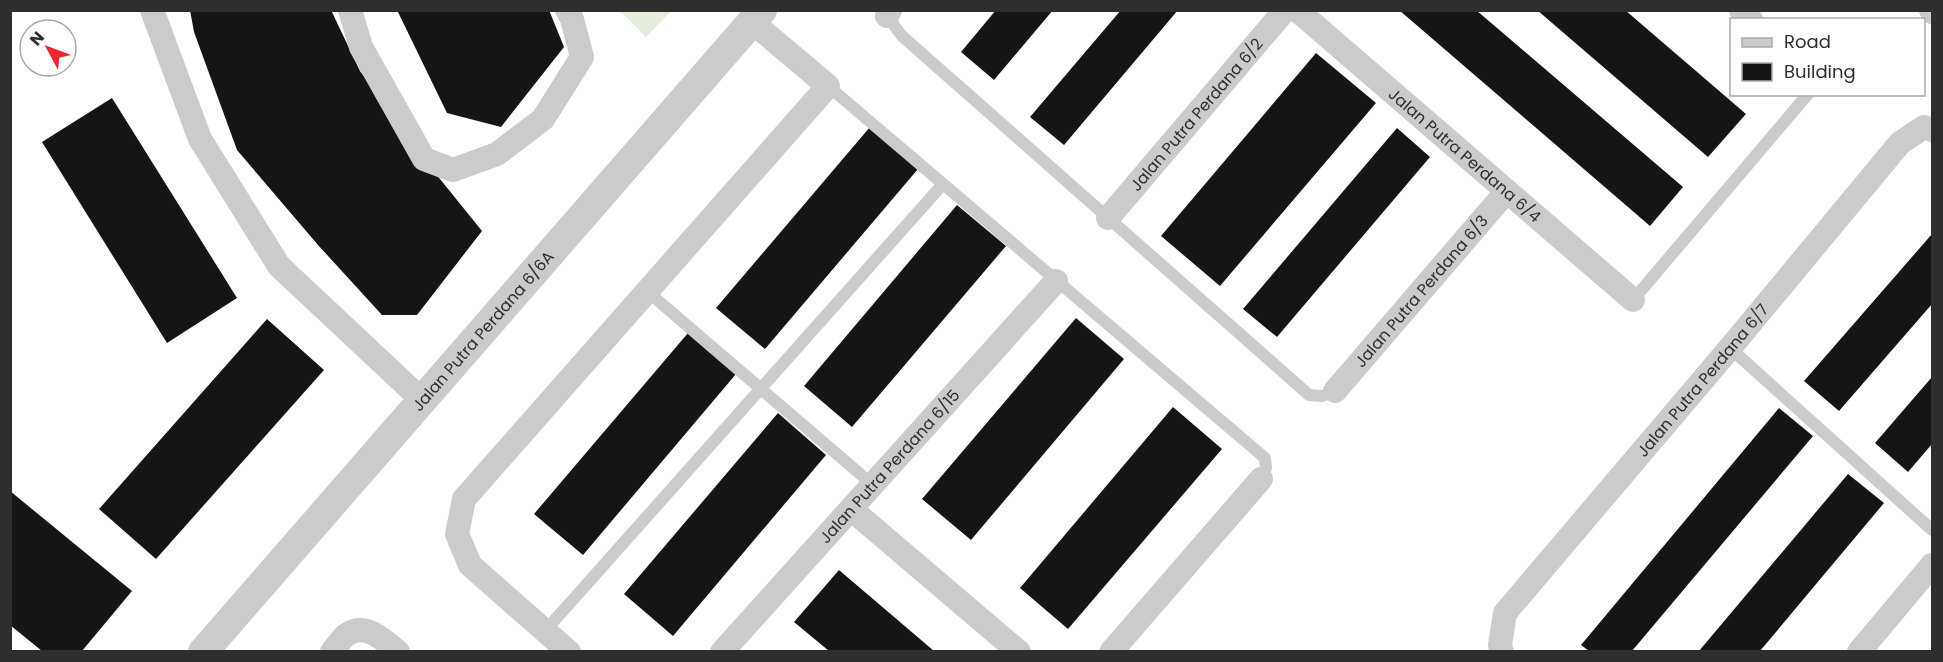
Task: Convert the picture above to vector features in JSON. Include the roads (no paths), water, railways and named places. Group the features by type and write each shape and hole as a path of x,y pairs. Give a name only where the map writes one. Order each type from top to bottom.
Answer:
{"street":[{"path":"152,10 200,139 279,266 422,400"},
{"path":"350,10 361,47 424,159 453,170 497,154 543,119 582,57 572,19 567,10"},
{"name":"Jalan Putra Perdana 6/2","path":"1108,218 1285,10"},
{"name":"Jalan Putra Perdana 6/4","path":"1297,10 1633,300"},
{"path":"569,651 470,566 457,534 464,499 828,86 757,16"},
{"name":"Jalan Putra Perdana 6/6A","path":"203,651 757,16"},
{"name":"Jalan Putra Perdana 6/7","path":"1501,648 1505,613 1900,143 1928,129"},
{"name":"Jalan Putra Perdana 6/3","path":"1335,391 1507,191"},
{"name":"Jalan Putra Perdana 6/15","path":"722,651 1056,281"},
{"path":"1111,651 1261,479"},
{"path":"850,509 1019,651"},
{"path":"1859,651 1932,565"},
{"path":"332,651 348,633 365,630 380,636 398,651"}],"lane":[{"path":"888,13 902,36 1309,395 1322,396 1335,391"},
{"path":"828,86 1265,458 1266,468 1261,479"},
{"path":"1633,300 1806,96"},
{"path":"545,631 943,184"},
{"path":"648,292 873,485"},
{"path":"1730,348 1932,530"}]}
